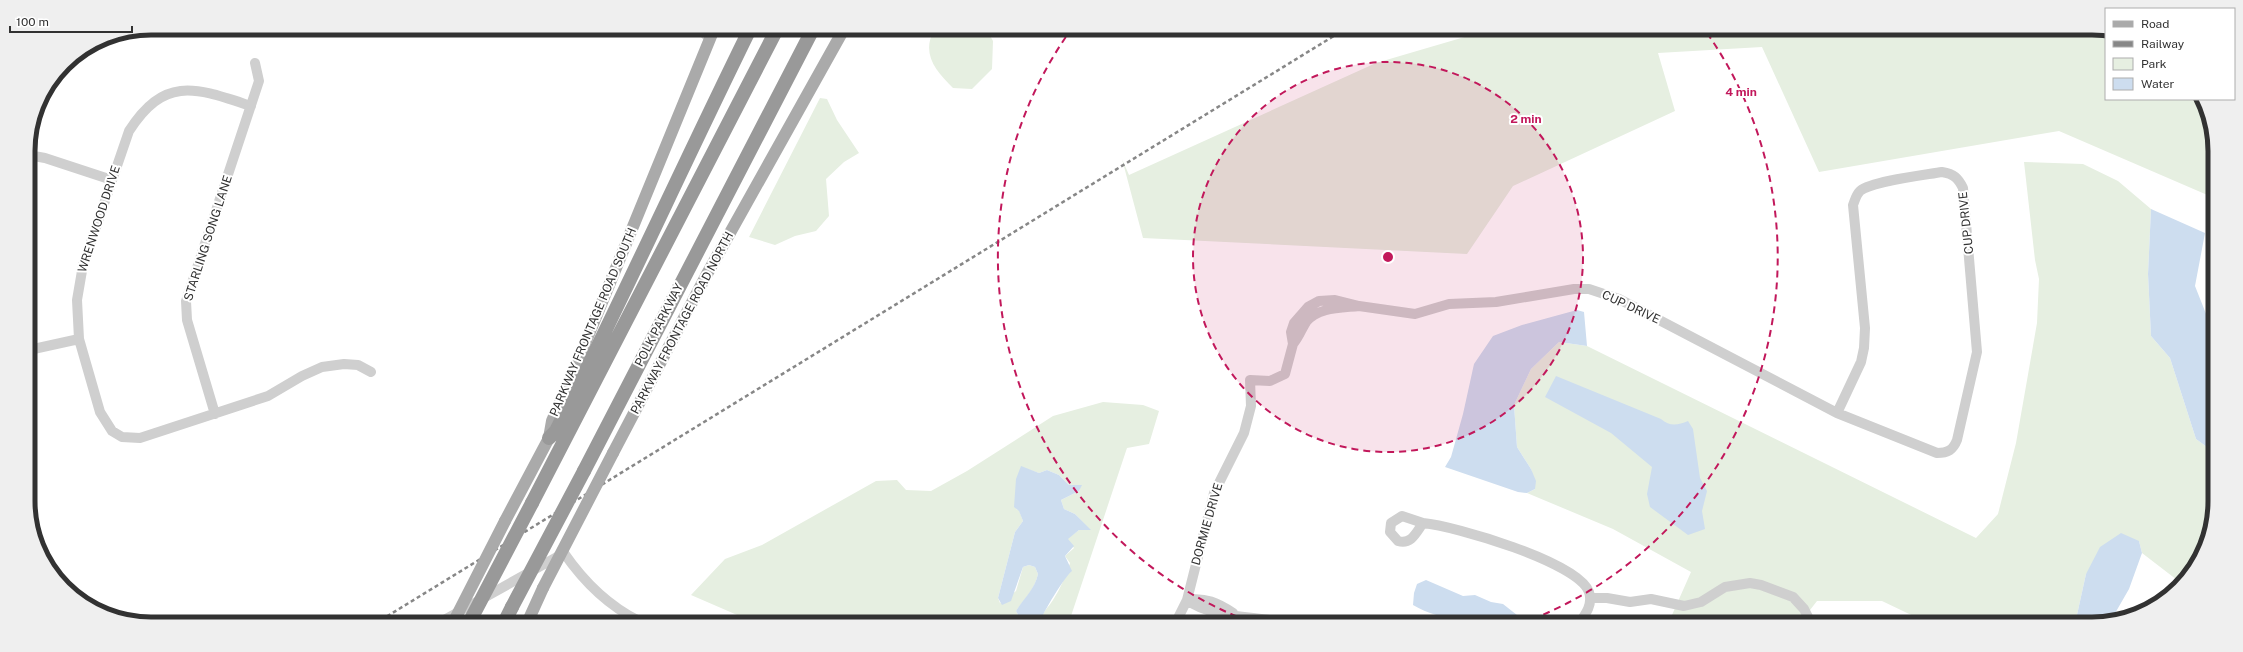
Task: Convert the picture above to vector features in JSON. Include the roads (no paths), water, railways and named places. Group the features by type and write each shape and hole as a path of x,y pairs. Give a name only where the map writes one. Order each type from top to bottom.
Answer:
{"highway":[{"path":"549,438 556,431 598,348 670,192 747,35"},
{"path":"472,617 774,35"},
{"name":"POLK PARKWAY","path":"507,617 809,35"}],"main road":[{"name":"PARKWAY FRONTAGE ROAD SOUTH","path":"456,617 549,438 552,421 712,35"},
{"name":"PARKWAY FRONTAGE ROAD NORTH","path":"530,617 543,588 707,274 841,35"}],"street":[{"name":"STARLING SONG LANE","path":"214,414 187,320 186,301 259,81 256,63"},
{"name":"WRENWOOD DRIVE","path":"251,106 205,91 187,89 171,92 161,97 141,112 129,131 83,264 77,300 79,339 100,412 112,430 122,437 140,438 268,396 302,376 322,367 344,364 358,365 371,372"},
{"path":"35,156 45,158 112,180"},
{"name":"CUP DRIVE","path":"1250,380 1270,381 1286,374 1293,344 1291,332 1294,323 1309,313 1316,313 1333,308 1359,306 1415,314 1449,304 1496,302 1574,289 1589,289 1619,299 1837,413 1937,453 1946,453 1954,448 1977,352 1963,188 1959,179 1952,174 1942,172 1899,180 1861,191 1856,197 1853,205 1866,328 1861,362 1837,413"},
{"path":"35,349 79,339"},
{"name":"DORMIE DRIVE","path":"1178,617 1187,600 1214,493 1244,433 1251,406 1250,380"},
{"path":"1423,523 1490,539 1535,556 1580,580 1586,586 1590,598 1587,613 1584,617"},
{"path":"449,617 564,553 592,589 606,601 632,617"},
{"path":"1590,598 1607,598 1630,602 1651,599 1684,606 1701,602 1725,587 1750,583 1761,585 1793,597 1804,609 1808,617"},
{"path":"1187,600 1195,606 1211,612 1249,617"}],"water":[{"path":"2151,209 2205,233 2195,286 2208,319 2208,448 2196,439 2170,358 2151,336 2148,274"},
{"path":"1577,310 1584,312 1587,346 1559,342 1531,369 1514,405 1517,447 1531,469 1536,481 1535,489 1527,493 1518,492 1445,467 1451,457 1463,414 1474,364 1493,336 1522,325"},
{"path":"1556,376 1661,419 1664,422 1677,424 1688,421 1693,429 1700,478 1707,491 1702,511 1705,529 1688,535 1650,507 1647,494 1652,467 1611,433 1545,397"},
{"path":"1021,466 1039,473 1047,470 1059,475 1069,485 1082,485 1079,491 1061,500 1064,509 1075,514 1091,530 1079,530 1068,539 1074,546 1065,556 1072,571 1054,595 1042,617 1019,617 1016,611 1037,579 1038,574 1035,567 1029,565 1023,567 1011,601 1002,605 998,598 1015,532 1023,521 1019,511 1014,507 1016,479"},
{"path":"2121,533 2139,541 2142,553 2129,589 2114,615 2099,617 2077,617 2086,574 2100,547"},
{"path":"1426,580 1463,596 1475,595 1491,602 1503,604 1517,615 1516,617 1445,617 1436,615 1413,605 1414,593 1417,584"}],"railway":[{"path":"386,617 1335,35"}]}
